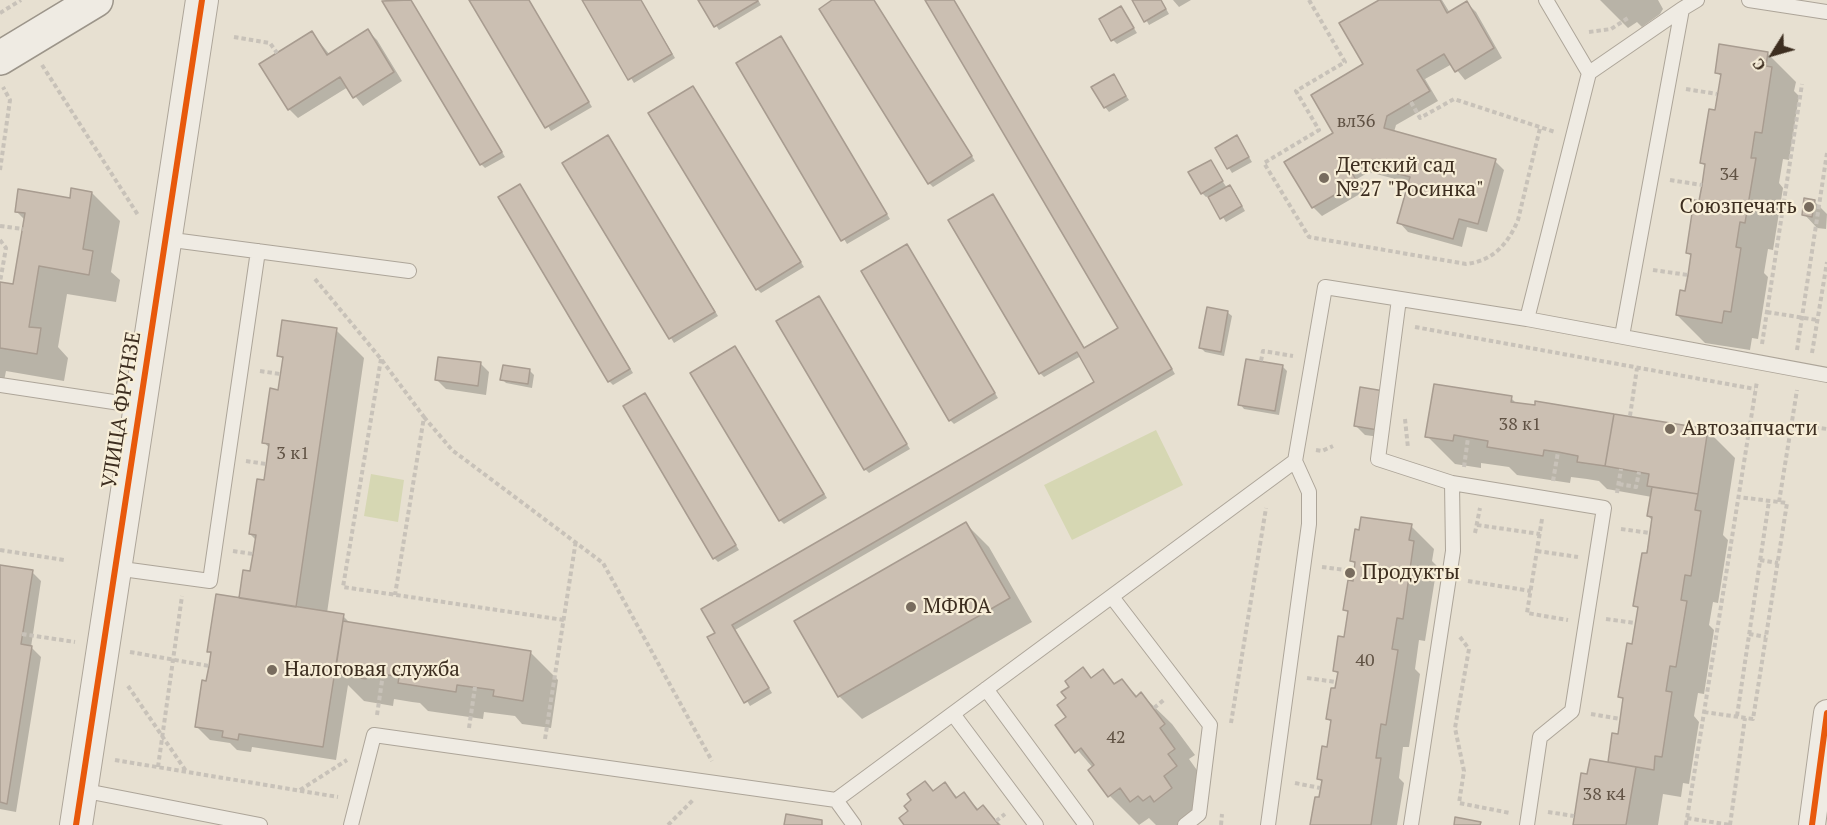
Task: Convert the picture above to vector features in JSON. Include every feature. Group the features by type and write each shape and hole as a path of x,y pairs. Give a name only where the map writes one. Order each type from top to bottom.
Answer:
{"main road":[{"path":"14,49 96,0"}],"street":[{"name":"УЛИЦА ФРУНЗЕ","path":"76,825 202,0"},
{"path":"1812,825 1827,713"}],"lane":[{"path":"1546,0 1589,73"},
{"path":"1527,319 1589,73 1697,0"},
{"path":"1749,0 1819,8"},
{"path":"1622,336 1682,9"},
{"path":"165,239 409,271"},
{"path":"115,568 210,581 258,251"},
{"path":"1268,825 1311,505 1309,492 1295,461 1325,287 1527,319 1827,375"},
{"path":"1399,299 1378,459 1456,484 1604,508 1572,711 1540,737 1528,821"},
{"path":"0,385 140,406"},
{"path":"351,825 374,735 836,800 1295,461"},
{"path":"1411,825 1453,551 1456,484"},
{"path":"1112,597 1210,725 1199,814 1185,825"},
{"path":"986,689 1086,825"},
{"path":"953,714 1036,825"},
{"path":"81,790 260,825"},
{"path":"836,800 854,825"}],"path":[{"path":"0,13 21,0"},
{"path":"1309,0 1345,62 1296,91 1319,130 1264,163 1308,237 1466,264 1492,257 1512,234 1518,220 1540,128"},
{"path":"1581,28 1599,33 1629,18"},
{"path":"234,37 270,43 277,53"},
{"path":"14,49 139,216"},
{"path":"0,81 10,100 0,170"},
{"path":"1686,825 1802,84"},
{"path":"1667,86 1718,94"},
{"path":"1411,102 1420,118 1454,99 1549,131"},
{"path":"1555,144 1561,123"},
{"path":"1801,370 1802,317 1827,153"},
{"path":"1651,177 1702,185"},
{"path":"0,226 23,229"},
{"path":"0,240 6,248 0,282"},
{"path":"296,256 452,450 576,540 603,563 716,768 704,766"},
{"path":"1779,502 1801,370 1817,320 1827,262"},
{"path":"1634,267 1688,275"},
{"path":"1767,312 1817,320"},
{"path":"1396,323 1755,389"},
{"path":"1294,367 1297,346"},
{"path":"1261,361 1263,351 1295,356"},
{"path":"381,359 343,587 564,620"},
{"path":"1630,416 1637,368"},
{"path":"395,595 424,417"},
{"path":"1792,424 1827,429"},
{"path":"1456,484 1468,438"},
{"path":"1558,452 1540,534 1527,613 1635,623"},
{"path":"1618,484 1636,487 1639,472"},
{"path":"1230,731 1271,479"},
{"path":"1475,536 1483,488"},
{"path":"1704,712 1753,719 1778,563 1787,503 1738,496"},
{"path":"1737,717 1769,501"},
{"path":"1477,525 1540,534"},
{"path":"1601,526 1650,533"},
{"path":"544,745 576,540"},
{"path":"0,550 64,560"},
{"path":"1537,551 1596,560"},
{"path":"1760,560 1778,563"},
{"path":"1304,565 1354,571"},
{"path":"1466,592 1470,569"},
{"path":"158,767 185,577"},
{"path":"1468,581 1531,591"},
{"path":"22,634 51,638"},
{"path":"1749,634 1766,638"},
{"path":"1459,636 1469,649 1455,728 1464,771 1459,803 1528,821"},
{"path":"376,722 383,674"},
{"path":"1288,675 1336,682"},
{"path":"124,681 187,772"},
{"path":"468,735 474,687"},
{"path":"1572,711 1620,719"},
{"path":"1687,818 1730,825 1745,718"},
{"path":"300,790 348,759"},
{"path":"112,760 340,797"},
{"path":"1274,780 1320,788"},
{"path":"668,825 711,783"},
{"path":"1221,825 1222,813"}],"green space":[{"path":"1156,430 1183,485 1072,540 1044,485"},
{"path":"371,474 404,480 398,522 364,516"}],"building":[{"path":"411,0 502,152 480,165 382,1"},
{"path":"469,0 529,0 589,102 545,128"},
{"path":"582,0 641,0 672,54 628,80"},
{"path":"698,0 757,0 758,1 714,27"},
{"path":"832,0 874,0 972,156 928,184 819,9"},
{"path":"925,0 954,0 1172,369 732,625 769,688 744,703 707,637 715,633 701,609 1094,382 1077,352 1039,374 948,220 993,194 1084,348 1118,328"},
{"path":"1132,0 1161,0 1166,9 1144,22"},
{"path":"1379,0 1440,0 1447,13 1467,1 1494,48 1455,72 1444,54 1417,70 1430,91 1387,116 1384,128 1496,159 1478,224 1459,219 1453,239 1397,223 1410,177 1359,163 1350,169 1357,182 1312,208 1284,162 1333,133 1311,95 1363,64 1339,23"},
{"path":"1121,6 1134,28 1111,41 1099,19"},
{"path":"368,29 394,72 353,98 340,77 288,110 259,64 312,31 327,55"},
{"path":"781,36 887,214 841,241 736,63"},
{"path":"1719,44 1768,52 1766,66 1772,67 1762,133 1755,132 1751,158 1756,158 1745,223 1740,222 1736,247 1741,248 1731,312 1724,311 1722,323 1676,315 1680,290 1685,291 1688,275 1691,254 1686,253 1694,200 1699,201 1702,185 1705,164 1700,163 1709,109 1715,110 1721,74 1715,73"},
{"path":"1114,74 1126,96 1104,108 1091,87"},
{"path":"693,86 801,262 756,290 648,113"},
{"path":"608,135 715,312 669,339 562,163"},
{"path":"1237,135 1249,157 1227,169 1215,148"},
{"path":"1211,160 1223,181 1201,194 1188,172"},
{"path":"520,184 630,369 608,382 498,197"},
{"path":"1230,185 1242,206 1220,219 1208,197"},
{"path":"71,188 92,192 83,249 93,251 89,275 39,266 29,327 41,328 37,354 0,348 0,282 13,284 25,213 15,212 18,189 70,198"},
{"name":"Союзпечать","path":"1804,198 1815,200 1812,217 1802,215"},
{"path":"907,244 995,393 949,421 861,271"},
{"path":"819,296 907,444 864,470 776,321"},
{"path":"1207,307 1228,311 1221,352 1199,348"},
{"path":"282,320 337,328 296,607 239,598 243,570 250,571 256,535 249,534 257,479 264,480 269,444 262,443 270,388 278,390 283,357 277,356"},
{"path":"735,346 824,494 779,521 690,373"},
{"path":"438,357 481,362 478,386 435,380"},
{"path":"1246,359 1283,365 1275,411 1238,405"},
{"path":"503,365 530,369 528,384 500,380"},
{"path":"1434,384 1512,396 1511,402 1535,405 1535,401 1614,414 1605,466 1577,462 1578,456 1558,452 1544,450 1543,456 1487,447 1488,441 1454,435 1453,441 1425,437"},
{"path":"1360,387 1384,391 1378,430 1354,426"},
{"path":"645,393 736,545 713,559 623,406"},
{"path":"1614,414 1708,429 1698,494 1647,486 1649,474 1605,466"},
{"path":"1652,487 1698,494 1695,510 1701,511 1691,576 1685,575 1681,600 1687,601 1676,667 1670,666 1666,691 1672,692 1662,757 1655,756 1654,770 1608,762 1612,733 1618,734 1623,698 1618,697 1627,643 1632,644 1638,607 1633,606 1642,553 1647,553 1652,517 1647,516"},
{"path":"1361,517 1412,524 1409,540 1414,541 1403,619 1397,618 1392,649 1398,650 1386,725 1381,724 1376,758 1381,758 1371,825 1310,825 1315,797 1319,797 1322,780 1317,779 1322,746 1327,747 1331,720 1326,719 1331,688 1335,688 1338,672 1333,671 1338,636 1344,637 1348,611 1343,610 1348,580 1353,581 1355,562 1350,561 1355,529 1359,530"},
{"path":"966,522 1010,598 838,697 794,621"},
{"path":"0,565 33,570 21,644 32,646 7,804 0,802"},
{"name":"Налоговая служба","path":"216,594 344,614 323,747 239,734 238,740 222,737 223,731 195,727 202,680 206,681 209,666 211,652 207,652"},
{"path":"343,621 531,651 523,701 493,696 494,690 457,685 456,692 398,683 399,677 383,674 367,672 366,679 335,674"},
{"path":"1083,667 1091,678 1103,669 1114,684 1122,679 1136,697 1141,692 1165,724 1160,728 1175,749 1168,754 1177,766 1164,776 1172,788 1154,802 1150,796 1143,801 1138,796 1130,802 1120,788 1108,797 1088,770 1094,765 1081,748 1075,753 1055,725 1066,717 1057,705 1066,698 1061,692 1069,687 1065,681"},
{"path":"1590,759 1636,767 1626,825 1573,825 1581,773 1587,774"},
{"path":"925,781 933,791 945,782 956,798 964,792 977,810 983,805 999,825 904,825 899,818 908,811 904,806 911,800 907,794"},
{"path":"786,814 822,820 822,825 784,825"},
{"path":"1455,817 1481,822 1480,825 1454,825"}],"cycle path":[{"path":"76,825 202,0"},
{"path":"1812,825 1827,713"}],"place":[{"name":"Детский сад №27 \"Росинка\"","path":"1324,178"},
{"name":"Союзпечать","path":"1809,207"},
{"name":"Автозапчасти","path":"1670,429"},
{"name":"Продукты","path":"1350,573"},
{"name":"МФЮА","path":"911,607"},
{"name":"Налоговая служба","path":"272,670"}]}
